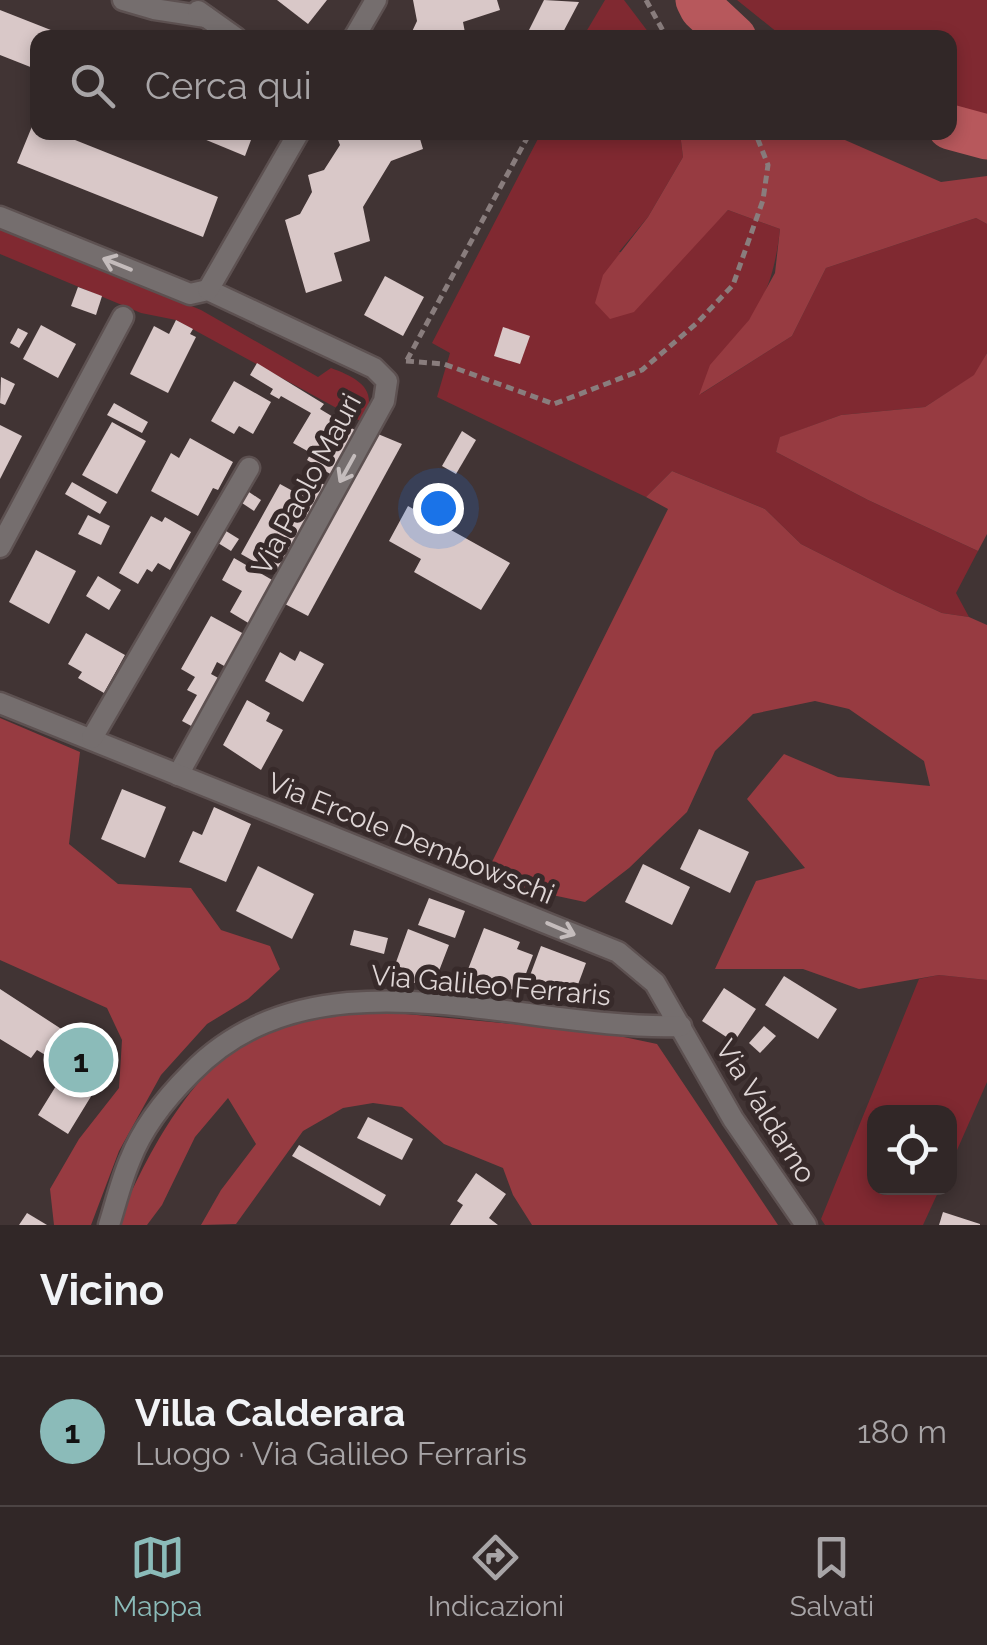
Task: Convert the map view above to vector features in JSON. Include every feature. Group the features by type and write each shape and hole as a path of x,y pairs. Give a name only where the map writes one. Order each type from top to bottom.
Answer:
{"street":[{"path":"123,0 206,17"},
{"path":"185,0 225,30"},
{"path":"359,30 376,0"},
{"path":"208,290 294,140"},
{"name":"Via Paolo Mauri","path":"0,217 190,294 208,290 374,368 387,381 384,401 178,775"},
{"path":"0,547 123,317"},
{"path":"92,738 249,468"},
{"name":"Via Ercole Dembowschi","path":"0,703 618,952 656,983 682,1026"},
{"name":"Via Galileo Ferraris","path":"108,1225 130,1157 162,1102 205,1058 270,1018 350,1001 435,1004 585,1022 682,1026"},
{"name":"Via Valdarno","path":"682,1026 734,1120 806,1225"}],"path":[{"path":"646,0 663,30"},
{"path":"387,381 406,361 526,140"},
{"path":"406,361 444,364 554,404 642,370 697,323 733,285 748,250 766,183 768,165 758,140"}],"shaded area":[{"path":"605,0 624,0 647,30 587,30"},
{"path":"737,0 987,0 987,117 964,121 957,118 957,30 774,30"},
{"path":"537,140 681,140 683,157 648,217 619,252 682,257 728,210 780,229 774,266 761,301 714,365 701,394 792,336 826,268 976,218 987,224 987,353 975,375 925,407 841,415 781,437 776,452 978,551 956,593 969,617 942,613 801,544 765,509 672,471 646,497 437,397 450,353 432,343"},
{"path":"681,140 845,140 941,182 987,176 987,224 976,218 826,268 792,336 699,395 710,365 749,320 775,273 780,229 728,210 634,312 610,319 595,303 603,275 648,217 683,157"},
{"path":"0,227 201,310 318,377 331,368 350,376 368,393 362,422 176,320 141,313 0,254"},
{"path":"987,353 987,534 978,551 776,452 780,437 841,415 925,407 974,375"},
{"path":"672,471 765,509 801,544 896,592 942,613 969,617 987,625 987,980 939,975 859,989 803,969 715,969 756,881 805,868 747,799 784,754 838,777 930,786 924,761 849,709 815,701 753,714 715,751 687,812 629,868 585,902 483,880 668,509 646,497"},
{"path":"0,718 80,752 69,844 118,884 191,888 221,930 270,946 280,969 248,999 207,1024 161,1075 119,1151 91,1225 54,1225 50,1189 79,1139 119,1088 122,1040 107,1008 0,960"},
{"path":"939,975 987,980 987,1082 957,1150 957,1105 868,1105 919,979"},
{"path":"395,1013 600,1032 657,1044 778,1225 532,1225 513,1195 503,1168 444,1144 402,1107 373,1103 343,1108 303,1131 236,1224 201,1225 221,1190 256,1144 228,1098 195,1137 162,1205 147,1225 117,1225 177,1110 220,1060 245,1041 272,1028 302,1020"},
{"path":"867,1106 867,1195 937,1195 923,1225 825,1225 821,1219"}],"building":[{"path":"277,0 327,0 308,24"},
{"path":"413,0 497,0 500,10 463,22 464,30 413,30 417,21"},
{"path":"544,0 579,2 564,30 529,30"},
{"path":"0,10 51,30 30,30 30,67 0,55"},
{"path":"30,131 30,140 75,140 218,197 203,237 17,163"},
{"path":"206,140 251,140 245,156"},
{"path":"338,140 420,140 423,149 391,161 363,207 370,241 334,253 342,281 306,293 285,220 300,214 312,192 308,175 324,170 340,145"},
{"path":"385,276 424,297 403,336 364,315"},
{"path":"78,287 102,296 96,315 71,306"},
{"path":"176,320 193,329 190,334 196,337 168,393 130,374 154,326 169,334"},
{"path":"41,325 76,344 58,378 23,359"},
{"path":"503,327 530,336 520,364 494,356"},
{"path":"18,328 28,333 19,348 10,343"},
{"path":"257,363 324,404 320,409 358,432 332,475 307,460 311,453 293,443 311,413 270,394 273,389 250,375"},
{"path":"1,377 15,384 5,405 0,403"},
{"path":"234,381 271,402 253,434 239,426 234,434 211,421"},
{"path":"114,403 148,422 142,433 107,415"},
{"path":"112,422 146,441 117,494 82,475"},
{"path":"0,425 22,436 0,479"},
{"path":"462,431 476,440 456,474 442,466"},
{"path":"378,434 402,444 308,616 283,603 372,438"},
{"path":"190,438 233,462 198,516 151,491 171,453 179,458"},
{"path":"311,477 328,487 278,575 241,554 280,484 300,495"},
{"path":"72,482 107,502 100,514 65,494"},
{"path":"246,490 261,500 254,511 239,501"},
{"path":"408,506 510,563 481,610 414,572 421,559 389,541"},
{"path":"88,515 110,526 101,545 78,534"},
{"path":"151,516 162,522 165,517 191,532 170,570 158,563 152,572 147,569 138,584 119,573"},
{"path":"226,531 239,539 231,551 218,543"},
{"path":"36,550 76,571 49,624 9,602"},
{"path":"234,558 274,581 250,624 230,612 242,591 222,580"},
{"path":"98,576 121,590 109,610 86,596"},
{"path":"211,616 244,634 226,667 217,662 211,674 222,680 195,728 182,721 197,695 187,690 195,677 181,669"},
{"path":"86,633 125,655 104,693 78,678 82,672 68,664"},
{"path":"300,651 324,664 303,702 265,681 280,652 295,661"},
{"path":"247,700 270,713 266,721 283,730 261,770 223,745"},
{"path":"122,789 166,807 145,858 101,839"},
{"path":"214,807 251,824 226,882 179,862 193,831 202,835"},
{"path":"699,829 749,852 730,893 680,869"},
{"path":"643,864 690,887 672,925 625,902"},
{"path":"258,866 314,894 292,939 236,911"},
{"path":"429,898 465,911 455,938 418,925"},
{"path":"484,928 520,942 517,949 533,955 519,992 467,972"},
{"path":"408,929 449,945 432,989 404,979 408,970 395,965"},
{"path":"354,930 388,938 384,954 350,945"},
{"path":"541,946 586,963 573,998 528,981"},
{"path":"784,976 837,1009 818,1039 765,1005"},
{"path":"724,988 756,1009 734,1042 702,1021"},
{"path":"0,989 112,1062 68,1134 38,1115 67,1068 37,1050 31,1058 0,1039"},
{"path":"764,1026 776,1036 760,1053 749,1043"},
{"path":"368,1117 413,1139 402,1160 357,1138"},
{"path":"299,1145 386,1195 380,1206 292,1156"},
{"path":"476,1173 506,1194 489,1218 498,1225 450,1225 463,1205 457,1201"},
{"path":"943,1212 980,1224 980,1225 939,1225"},
{"path":"27,1213 47,1225 19,1225"}],"waterway":[{"path":"698,0 725,30"},
{"path":"957,129 987,137"}],"place":[{"name":"Villa Calderara","path":"81,1060"}]}
